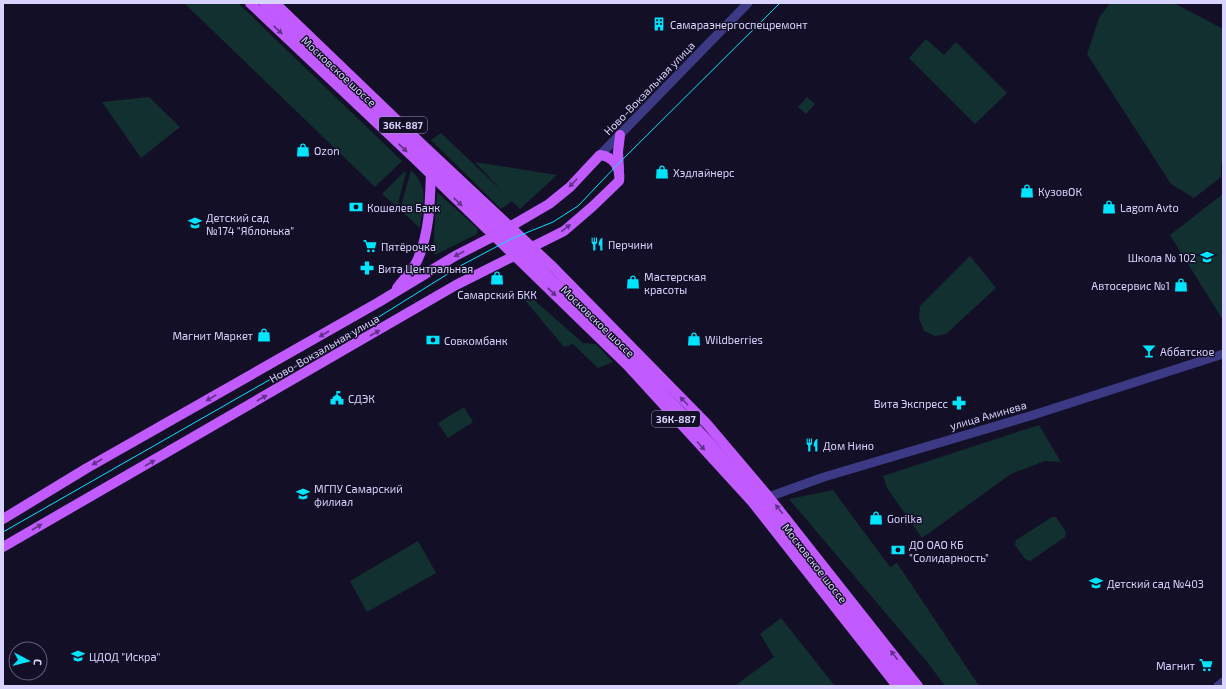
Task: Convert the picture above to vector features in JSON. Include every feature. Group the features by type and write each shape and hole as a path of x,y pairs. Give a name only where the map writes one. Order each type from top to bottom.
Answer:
{"main road":[{"name":"Московское шоссе","path":"250,3 430,175 502,231"},
{"name":"Московское шоссе","path":"264,3 523,251 632,360 764,498 918,686"},
{"name":"Московское шоссе","path":"275,3 502,231"},
{"path":"619,169 618,152 620,135"},
{"path":"600,156 611,159 619,169"},
{"name":"Ново-Вокзальная улица","path":"3,519 87,468 394,293 455,256 549,204 560,196 600,156"},
{"path":"394,293 416,262 423,246 428,225 431,164"},
{"name":"Ново-Вокзальная улица","path":"3,547 456,285 564,231 619,181 619,169"},
{"name":"Московское шоссе","path":"523,251 753,503 897,686"},
{"name":"Московское шоссе","path":"764,498 907,686"}],"street":[{"name":"Ново-Вокзальная улица","path":"600,156 748,3"},
{"name":"улица Аминева","path":"764,498 824,477 1033,415 1223,354"},
{"path":"1218,686 1223,682"}],"green space":[{"path":"184,3 238,3 402,161 375,187"},
{"path":"1110,3 1174,3 1223,29 1223,161 1221,165 1221,177 1194,198 1171,184 1087,54 1099,18"},
{"path":"926,39 944,55 956,42 1007,93 975,124 909,58"},
{"path":"149,97 180,127 141,158 102,102"},
{"path":"807,97 815,104 806,114 798,107"},
{"path":"441,133 502,191 475,162 557,175 520,209 512,201 501,209 431,140"},
{"path":"411,170 417,177 423,190 424,197 420,228 400,210"},
{"path":"404,172 406,173 397,207 382,194"},
{"path":"438,193 478,229 477,234 435,255 433,252"},
{"name":"Школа № 102","path":"1223,194 1223,320 1170,235"},
{"path":"970,256 996,288 946,334 935,336 924,331 919,318 920,306"},
{"path":"526,293 583,343 596,344 613,362 598,368 573,344 564,347 523,298"},
{"path":"464,407 473,422 448,438 438,423"},
{"path":"1039,425 1061,462 1045,461 1011,474 922,538 887,488 883,476"},
{"path":"833,490 890,567 897,563 979,686 945,686 928,663 789,499"},
{"path":"1052,517 1056,517 1066,532 1065,537 1030,561 1025,559 1015,545 1016,540"},
{"path":"418,541 436,573 367,612 350,581"},
{"path":"781,618 835,686 736,686 774,657 760,634"}],"tram line":[{"path":"3,532 369,323 462,265 511,239 553,222 578,206 618,164 780,3"}],"place":[{"name":"Самараэнергоспецремонт","path":"659,24"},
{"name":"Ozon","path":"303,150"},
{"name":"Хэдлайнерс","path":"662,172"},
{"name":"КузовОК","path":"1027,191"},
{"name":"Кошелев Банк","path":"356,207"},
{"name":"Lagom Avto","path":"1109,207"},
{"name":"Детский сад №174 \"Яблонька\"","path":"195,223"},
{"name":"Перчини","path":"597,244"},
{"name":"Пятёрочка","path":"370,246"},
{"name":"Школа № 102","path":"1207,257"},
{"name":"Вита Центральная","path":"367,268"},
{"name":"Самарский БКК","path":"497,278"},
{"name":"Мастерская красоты","path":"633,282"},
{"name":"Автосервис №1","path":"1181,285"},
{"name":"Магнит Маркет","path":"264,335"},
{"name":"Wildberries","path":"694,339"},
{"name":"Совкомбанк","path":"433,340"},
{"name":"Аббатское","path":"1149,351"},
{"name":"СДЭК","path":"337,398"},
{"name":"Вита Экспресс","path":"959,403"},
{"name":"Дом Нино","path":"812,445"},
{"name":"МГПУ Самарский филиал","path":"303,494"},
{"name":"Gorilka","path":"876,518"},
{"name":"ДО ОАО КБ \"Солидарность\"","path":"898,550"},
{"name":"Детский сад №403","path":"1096,583"},
{"name":"ЦДОД \"Искра\"","path":"78,656"},
{"name":"Магнит","path":"1206,665"}]}
